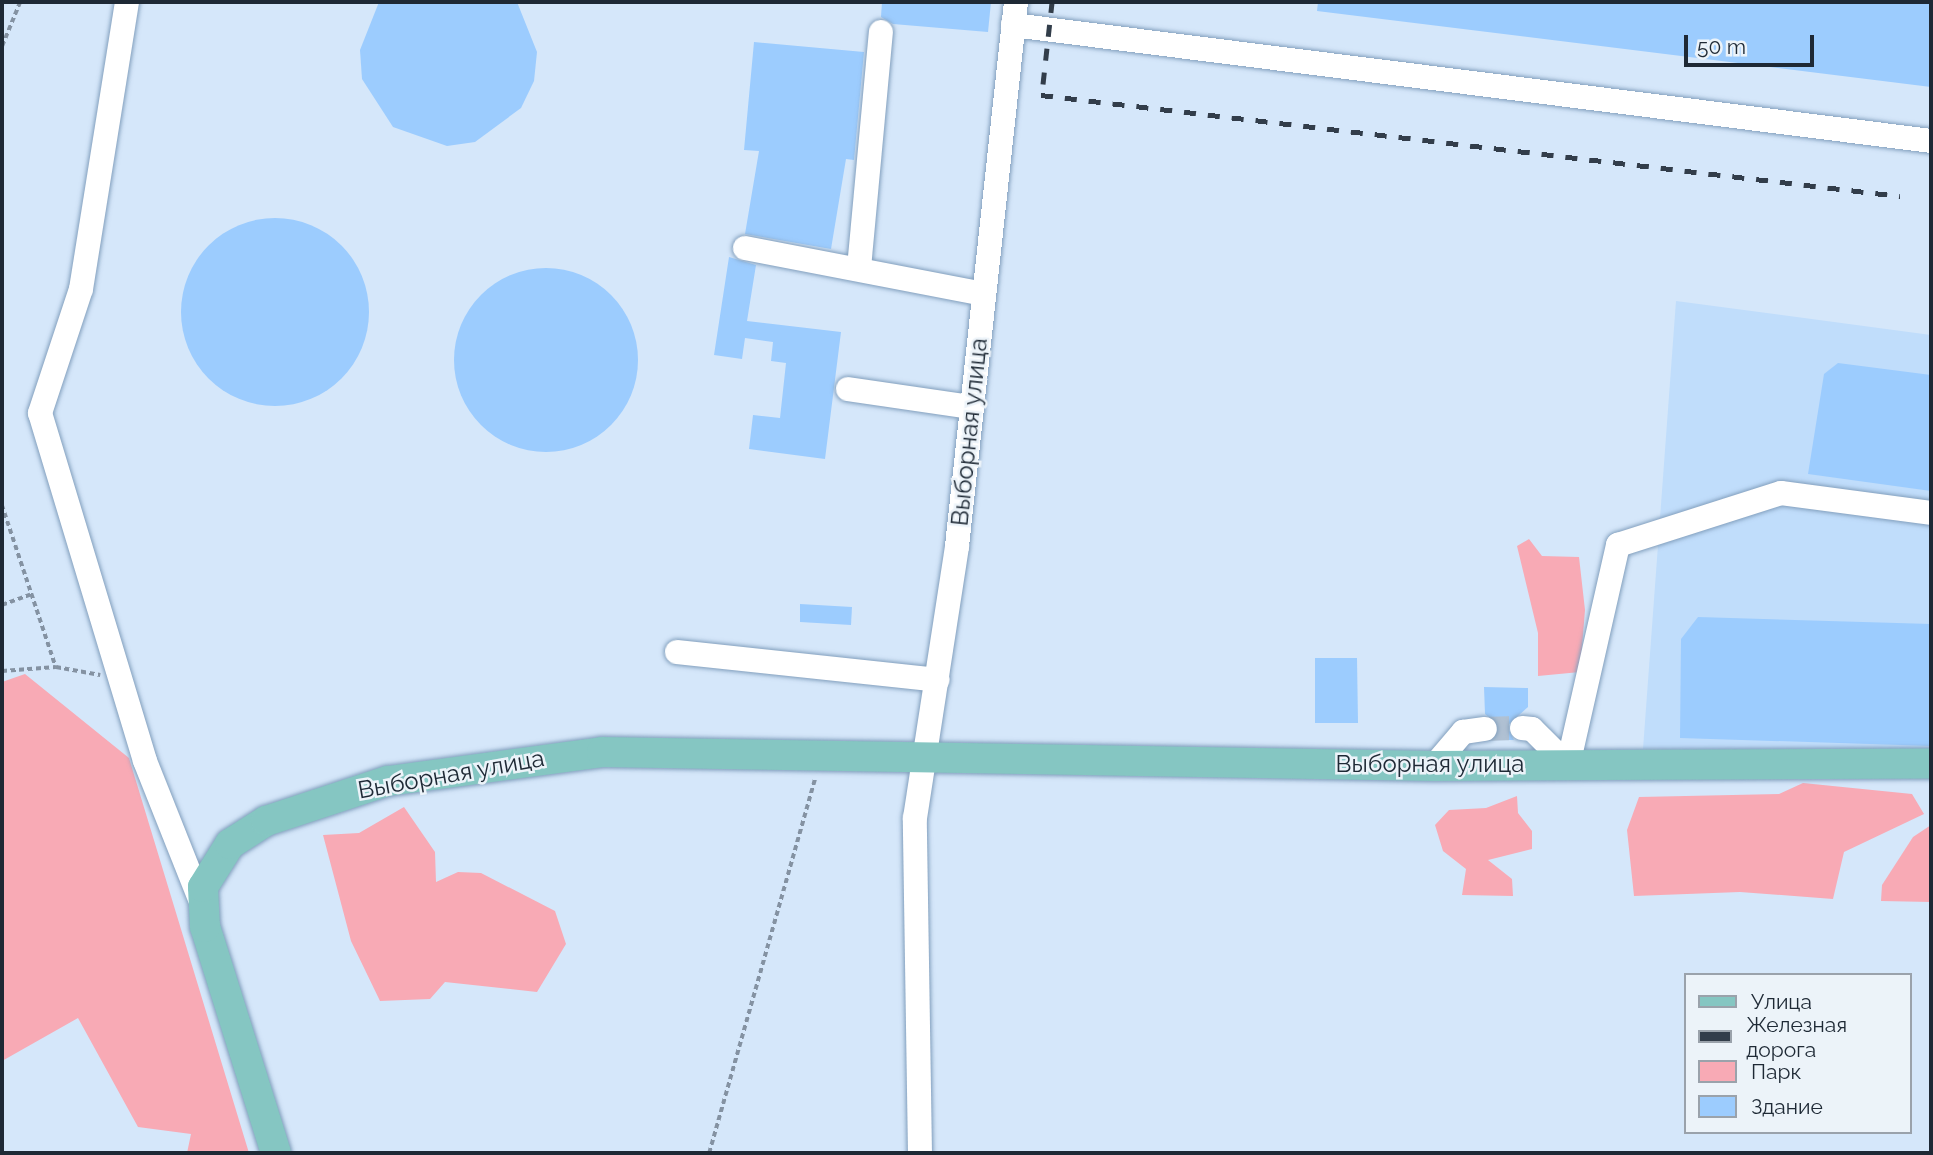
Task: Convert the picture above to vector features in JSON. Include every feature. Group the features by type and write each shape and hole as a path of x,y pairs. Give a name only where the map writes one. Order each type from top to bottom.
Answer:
{"main road":[{"name":"Выборная улица","path":"200,899 216,860 265,821 388,781 602,752 1434,766 1931,763"},
{"path":"200,899 276,1153"}],"street":[{"path":"127,2 81,289 40,413 123,680 145,761 200,899"},
{"path":"1015,13 1931,141"},
{"name":"Выборная улица","path":"928,757 972,407 1015,13"},
{"path":"859,268 881,32"},
{"path":"745,248 984,294"},
{"path":"848,389 972,407"},
{"path":"1568,765 1618,545 1781,493 1931,513"},
{"path":"677,652 938,680"},
{"path":"1522,728 1532,729 1568,765"},
{"path":"1434,766 1463,732 1485,729"},
{"path":"920,1153 915,818 928,757"}],"path":[{"path":"2,46 20,2"},
{"path":"2,505 56,667"},
{"path":"2,605 30,595"},
{"path":"2,671 56,667 123,680"},
{"path":"709,1153 822,755"}],"shaded area":[{"path":"1676,301 1931,335 1931,756 1643,749"}],"green space":[{"path":"1529,539 1542,556 1579,557 1585,610 1580,672 1538,676 1538,633 1517,546"},
{"path":"25,674 129,758 249,1153 187,1153 191,1134 138,1127 78,1018 2,1061 2,682"},
{"path":"1803,783 1912,794 1924,814 1844,852 1833,899 1740,892 1634,896 1627,830 1639,797 1779,794"},
{"path":"1517,796 1518,813 1532,831 1532,849 1488,860 1512,879 1513,896 1462,895 1466,869 1443,851 1435,825 1449,810 1486,808"},
{"path":"404,807 435,852 436,882 458,872 481,873 555,911 566,944 537,992 445,982 430,999 380,1001 351,941 323,835 359,833"},
{"path":"1931,825 1931,902 1881,901 1882,885 1913,837"}],"building":[{"path":"379,2 517,2 537,52 534,81 521,108 475,142 447,146 393,127 362,79 360,50"},
{"path":"882,2 991,2 988,32 893,24 881,17"},
{"path":"1318,2 1931,2 1931,87 1317,11"},
{"path":"754,42 864,52 854,160 846,159 831,249 745,234 759,151 744,150"},
{"path":"275,218 311,225 341,246 362,276 369,312 362,348 341,378 311,399 275,406 239,399 209,378 188,348 181,312 188,276 209,246 239,225"},
{"path":"729,257 756,265 747,321 841,332 825,459 749,449 753,415 780,418 786,363 771,361 773,342 745,338 742,359 714,355"},
{"path":"546,268 581,275 597,283 611,295 623,309 631,325 638,360 631,395 623,411 611,425 597,437 581,445 546,452 511,445 495,437 481,425 469,411 461,395 454,360 461,325 469,309 481,295 495,283 511,275"},
{"path":"1838,363 1931,375 1931,491 1808,474 1824,374"},
{"path":"800,604 852,607 851,625 800,622"},
{"path":"1698,617 1931,624 1931,746 1680,738 1681,639"},
{"path":"1315,658 1357,658 1358,723 1315,723"},
{"path":"1484,687 1528,688 1528,707 1507,726 1514,740 1495,740 1500,726 1485,714"}],"tunnel":[{"path":"1485,729 1522,728"}],"railway":[{"path":"1043,84 1052,2"},
{"path":"1041,95 1900,196"}]}
